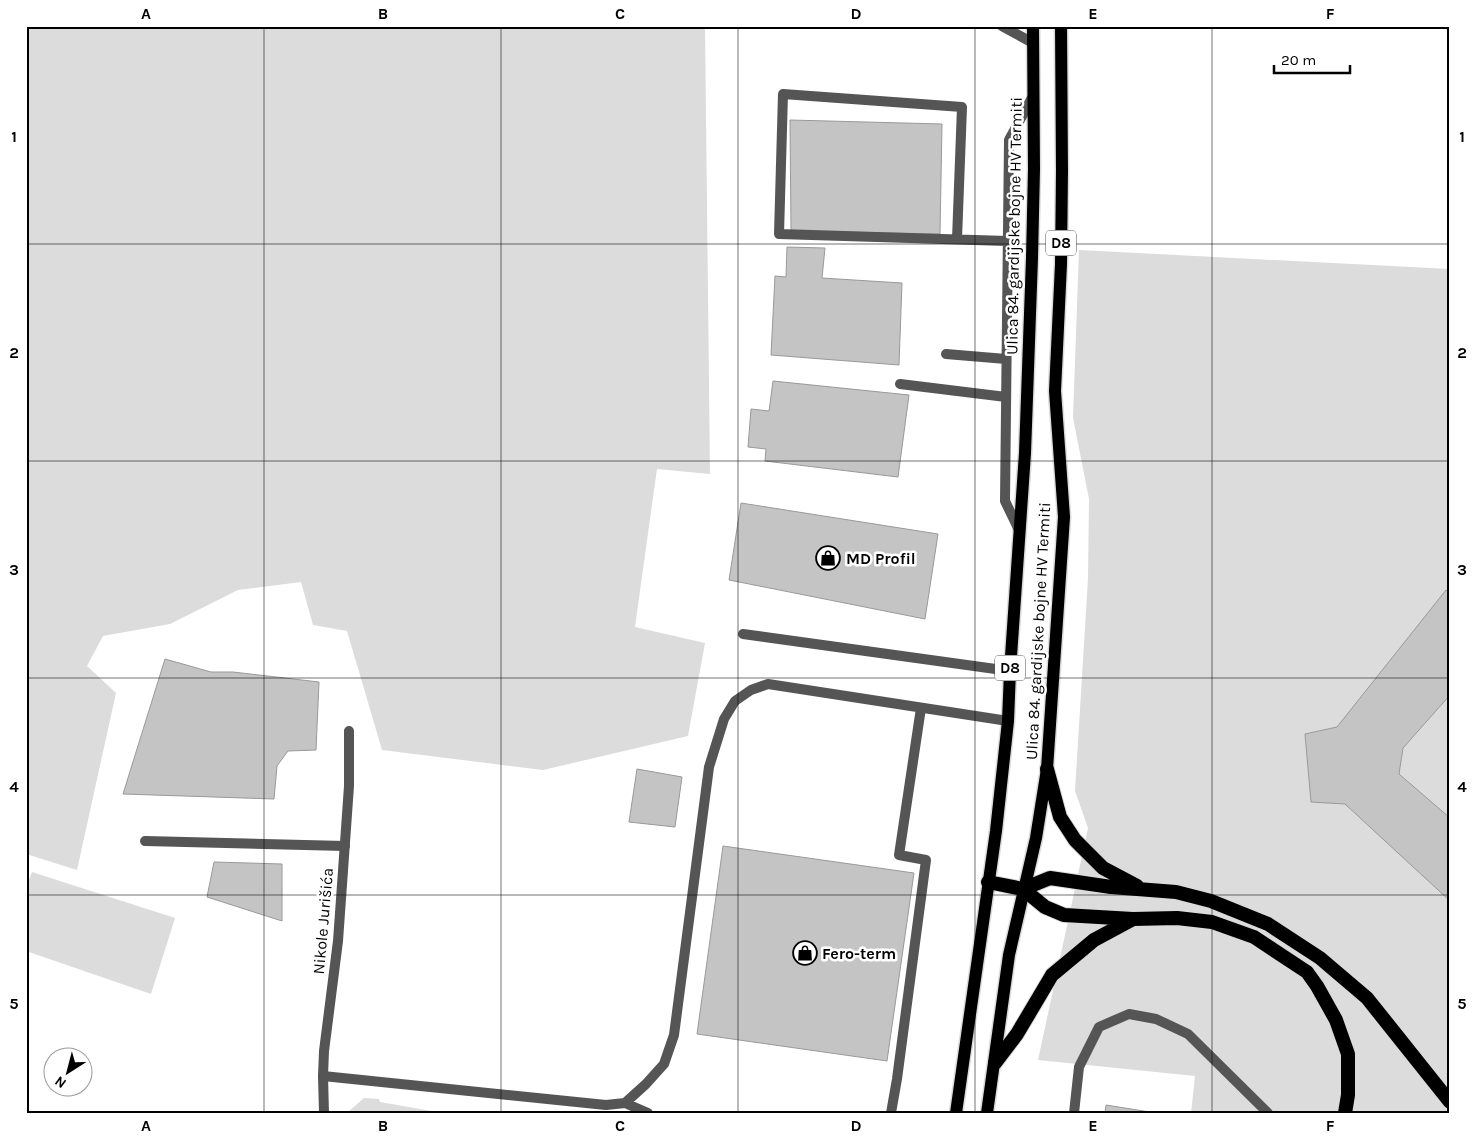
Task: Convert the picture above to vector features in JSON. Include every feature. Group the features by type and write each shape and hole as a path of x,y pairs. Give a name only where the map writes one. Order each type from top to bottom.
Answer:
{"highway":[{"path":"1047,769 1060,817 1075,840 1103,868 1140,888"},
{"path":"1023,889 1050,878 1111,887 1176,892 1211,901 1268,924 1320,958 1367,998 1450,1102"},
{"path":"988,882 1023,889 1045,908 1064,914 1133,919 1177,918 1212,922 1254,937 1307,972 1336,1020 1348,1054 1348,1095 1345,1113"},
{"path":"995,1063 1017,1034 1052,975 1094,940 1133,919"}],"main road":[{"name":"Ulica 84. gardijske bojne HV Termiti","path":"956,1113 996,831 1008,721 1025,453 1034,169 1033,26"},
{"name":"Ulica 84. gardijske bojne HV Termiti","path":"987,1113 1008,955 1036,838 1047,769 1064,517 1056,390 1062,227 1061,26"}],"street":[{"path":"1002,26 1033,44"},
{"path":"957,239 962,107 784,94 779,234 1007,241"},
{"path":"1019,530 1005,501 1009,140 1033,95"},
{"path":"946,354 1006,359"},
{"path":"900,384 1006,397"},
{"path":"743,634 1010,671"},
{"path":"625,1103 664,1064 674,1035 709,767 724,719 735,701 751,690 768,684 1008,721"},
{"path":"891,1113 926,860 900,855 920,708"},
{"name":"Nikole Jurišića","path":"324,1113 324,1051 338,941 349,786 349,732"},
{"path":"145,841 344,846"},
{"path":"1074,1113 1079,1067 1099,1027 1130,1014 1156,1019 1188,1034 1268,1113"},
{"path":"323,1076 606,1105 625,1103 648,1113"}],"shaded area":[{"path":"26,26 705,26 710,474 657,469 635,627 705,643 688,736 543,770 382,750 347,631 313,625 301,582 238,590 170,624 103,636 87,666 116,693 77,870 26,854"},
{"path":"1079,250 1450,269 1450,1113 1191,1113 1195,1076 1038,1060 1088,828 1075,791 1088,578 1089,499 1073,418"},
{"path":"32,872 175,918 151,994 26,951 26,888"},
{"path":"364,1098 379,1099 380,1102 443,1113 347,1113"}],"building":[{"path":"790,120 942,124 940,234 791,231"},
{"path":"787,247 825,248 822,278 902,283 899,365 771,355 775,276 786,277"},
{"path":"773,381 909,395 898,477 765,461 766,449 748,447 751,409 769,411"},
{"path":"741,503 938,534 925,619 729,580"},
{"path":"1446,590 1450,593 1450,695 1403,748 1399,774 1450,818 1450,901 1345,804 1311,802 1305,734 1337,727"},
{"path":"165,659 211,672 233,672 319,682 316,750 288,751 277,766 274,799 123,794"},
{"path":"637,769 682,777 675,827 629,822"},
{"name":"Fero-term","path":"723,846 914,873 887,1061 697,1034"},
{"path":"214,862 282,864 282,921 207,897"},
{"path":"1106,1105 1156,1113 1105,1113"}],"place":[{"name":"MD Profil","path":"828,558"},
{"name":"Fero-term","path":"805,953"}]}
